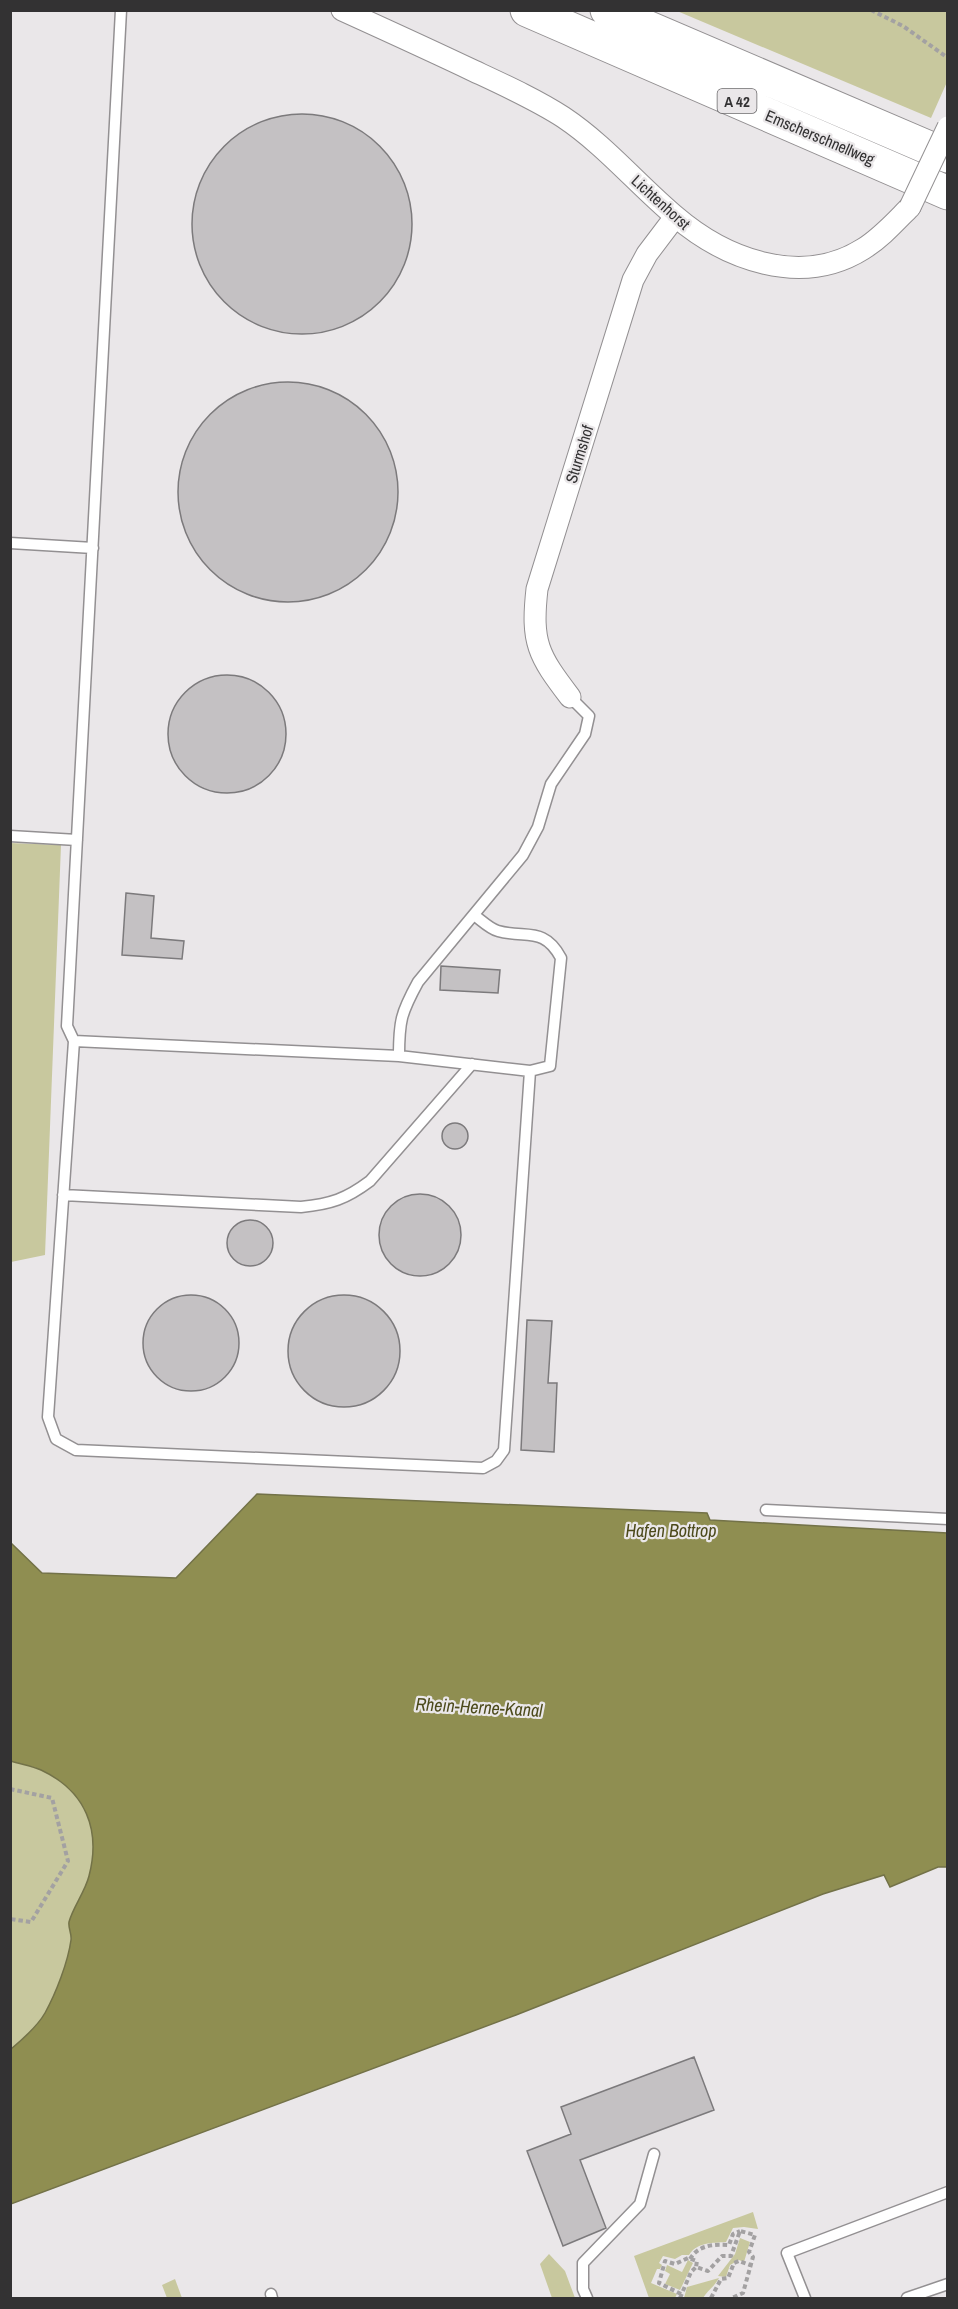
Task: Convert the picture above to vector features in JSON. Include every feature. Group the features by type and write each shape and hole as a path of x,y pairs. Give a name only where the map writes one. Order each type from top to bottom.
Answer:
{"highway":[{"name":"Emscherschnellweg","path":"527,10 948,193"},
{"name":"Emscherschnellweg","path":"607,10 948,156"}],"street":[{"name":"Lichtenhorst","path":"342,10 517,92 563,117 603,147 675,217 700,236 730,253 761,263 794,267 812,266 834,261 862,250 887,231 910,207 948,127"},
{"name":"Sturmshof","path":"570,697 545,664 538,647 535,628 537,589 633,280 646,255 675,217"}],"lane":[{"path":"121,10 67,1026 74,1041 48,1417 56,1439 76,1450 483,1468 495,1461 504,1450 530,1071"},
{"path":"10,543 93,548"},
{"path":"399,1056 399,1024 418,982 523,855 538,827 551,784 585,734 589,716 570,697"},
{"path":"10,836 77,840"},
{"path":"74,1041 399,1056 530,1071 550,1066 561,958 554,945 535,935 496,931 474,915"},
{"path":"63,1195 301,1207 327,1204 351,1195 370,1181 472,1064"},
{"path":"766,1510 948,1519"},
{"path":"587,2298 583,2289 583,2264 640,2204 654,2154"},
{"path":"805,2298 787,2253 948,2192"},
{"path":"907,2298 948,2284"}],"path":[{"path":"871,10 903,26 948,58"},
{"path":"10,1789 52,1798 68,1861 31,1922 10,1919"},
{"path":"690,2259 694,2251 708,2246 729,2245 733,2234 740,2231 755,2235 749,2252 753,2257 743,2293 732,2298"},
{"path":"696,2266 708,2271 722,2256 731,2256 740,2231"},
{"path":"690,2259 697,2261 696,2266 681,2296 659,2283 665,2261 675,2264 690,2259"},
{"path":"711,2298 721,2279 728,2278 734,2263 739,2261 750,2265"}],"green space":[{"path":"677,11 947,11 947,82 931,118"},
{"path":"10,843 61,845 45,1255 11,1262"},
{"path":"11,1761 41,1770 69,1789 86,1814 93,1843 89,1876 69,1922 71,1938 69,1949 57,1987 42,2018 11,2049"},
{"path":"753,2212 758,2229 733,2228 726,2242 701,2245 689,2255 682,2255 675,2259 663,2256 659,2263 662,2265 660,2269 657,2269 651,2283 677,2294 675,2298 649,2298 634,2256"},
{"path":"740,2238 750,2242 744,2262 739,2260 730,2265 726,2277 718,2276 735,2254"},
{"path":"549,2254 565,2271 575,2298 552,2298 540,2264"},
{"path":"688,2260 693,2263 680,2290 665,2284 670,2274 665,2271 667,2265 682,2272"},
{"path":"719,2278 703,2298 684,2298 687,2287"},
{"path":"175,2279 182,2298 167,2298 162,2285"}],"water":[{"path":"257,1494 707,1513 710,1520 947,1533 947,1867 938,1867 890,1887 884,1875 823,1894 516,2015 11,2204 11,2049 42,2018 57,1987 69,1949 71,1938 69,1922 89,1876 93,1843 86,1814 69,1789 41,1770 11,1761 11,1543 42,1573 176,1578"}],"building":[{"path":"302,114 323,116 354,127 380,146 399,172 410,203 412,224 410,245 399,276 380,302 354,321 323,332 302,334 281,332 250,321 224,302 205,276 194,245 192,224 194,203 205,172 224,146 250,127 281,116"},
{"path":"288,382 309,384 340,395 366,414 385,440 396,471 398,492 396,513 385,544 366,570 340,589 309,600 288,602 267,600 236,589 210,570 191,544 180,513 178,492 180,471 191,440 210,414 236,395 267,384"},
{"path":"227,675 250,679 269,692 282,711 286,734 282,757 269,776 250,789 227,793 204,789 185,776 172,757 168,734 172,711 185,692 204,679"},
{"path":"126,893 154,896 151,938 184,941 182,959 122,955"},
{"path":"441,966 500,970 498,993 440,990"},
{"path":"455,1123 464,1127 468,1136 464,1145 455,1149 446,1145 442,1136 446,1127"},
{"path":"420,1194 436,1197 449,1206 458,1219 461,1235 458,1251 449,1264 436,1273 420,1276 404,1273 391,1264 382,1251 379,1235 382,1219 391,1206 404,1197"},
{"path":"250,1220 266,1227 273,1243 266,1259 250,1266 234,1259 227,1243 234,1227"},
{"path":"191,1295 209,1299 225,1309 235,1325 239,1343 235,1361 225,1377 209,1387 191,1391 173,1387 157,1377 147,1361 143,1343 147,1325 157,1309 173,1299"},
{"path":"344,1295 365,1300 383,1312 395,1330 400,1351 395,1372 383,1390 365,1402 344,1407 323,1402 305,1390 293,1372 288,1351 293,1330 305,1312 323,1300"},
{"path":"527,1320 552,1321 548,1383 557,1383 554,1452 521,1450"},
{"path":"694,2057 714,2110 580,2160 606,2228 563,2246 527,2151 571,2134 561,2107"}],"water label":[{"name":"Hafen Bottrop","path":"671,1530"},
{"name":"Rhein-Herne-Kanal","path":"479,1707"}]}
